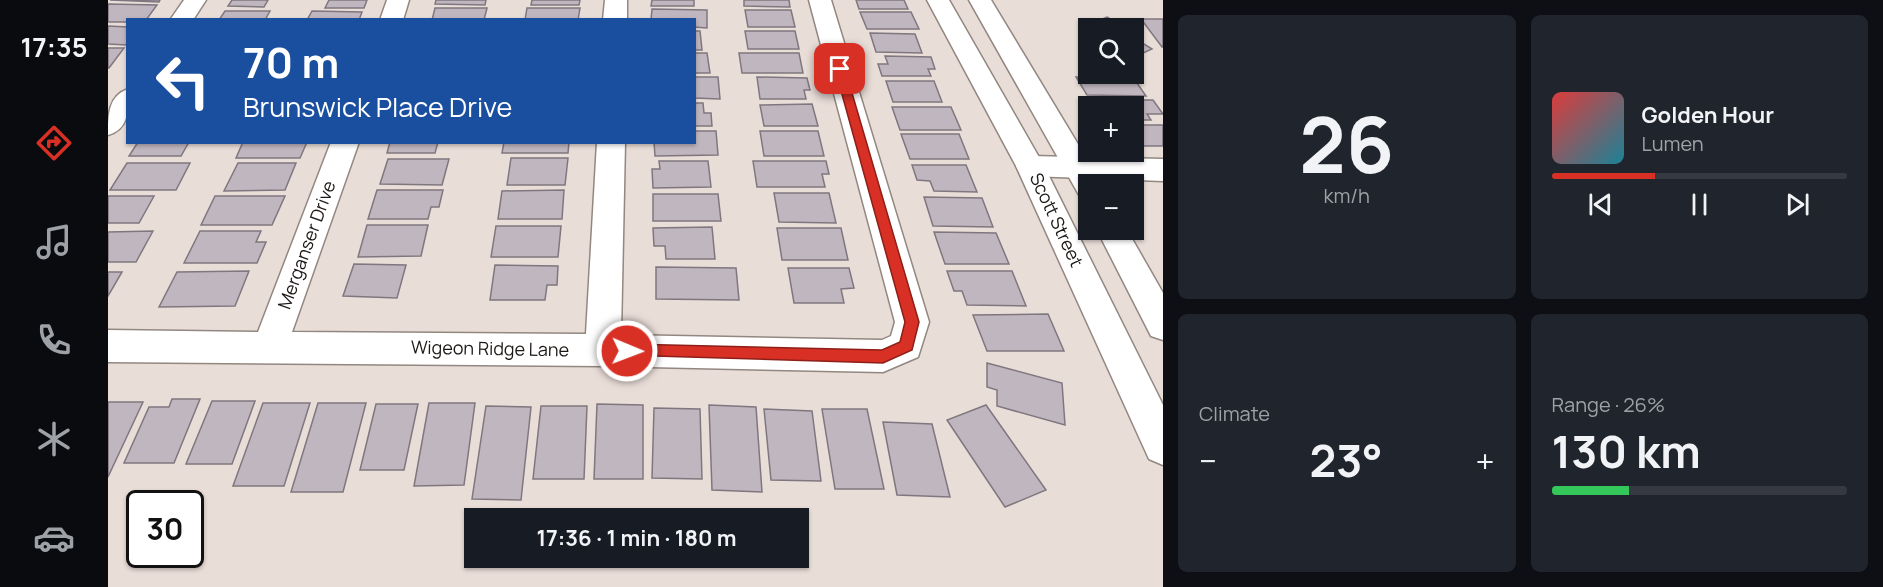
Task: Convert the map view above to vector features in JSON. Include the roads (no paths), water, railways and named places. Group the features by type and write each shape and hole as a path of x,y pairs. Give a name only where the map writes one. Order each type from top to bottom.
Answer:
{"street":[{"path":"183,18 195,0"},
{"path":"392,18 398,0"},
{"path":"615,18 616,0"},
{"name":"Wigeon Ridge Lane","path":"108,346 603,350 883,356 906,346 912,322 820,0"},
{"name":"Scott Street","path":"938,0 1030,166 1163,446"},
{"path":"980,0 1082,174"},
{"path":"108,126 126,101"},
{"name":"Merganser Drive","path":"269,347 344,144"},
{"path":"603,350 611,144"},
{"path":"1030,166 1078,177"},
{"path":"1124,174 1163,170"},
{"path":"1117,240 1163,325"}]}
